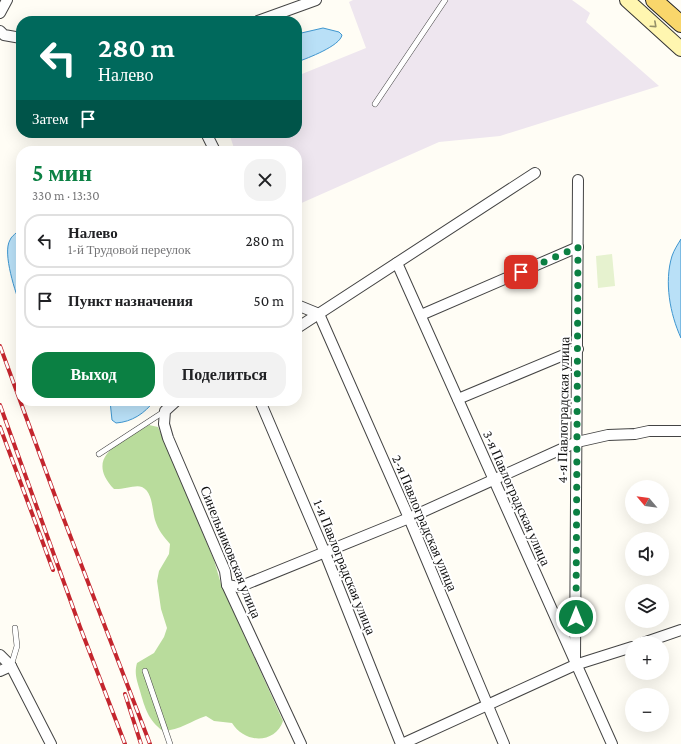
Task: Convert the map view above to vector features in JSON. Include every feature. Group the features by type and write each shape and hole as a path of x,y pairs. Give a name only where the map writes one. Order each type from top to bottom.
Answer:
{"main road":[{"path":"627,0 681,49"},
{"path":"654,0 681,24"}],"street":[{"path":"0,13 7,0"},
{"path":"272,16 316,0"},
{"path":"0,31 4,35 16,37"},
{"path":"302,325 535,173"},
{"name":"4-я Павлоградская улица","path":"575,665 578,180"},
{"path":"421,315 578,247"},
{"name":"3-я Павлоградская улица","path":"397,263 494,479 575,665 612,744"},
{"path":"302,307 319,314"},
{"name":"2-я Павлоградская улица","path":"319,314 409,518 504,744"},
{"path":"458,399 578,349"},
{"path":"166,411 171,406"},
{"name":"1-я Павлоградская улица","path":"262,406 325,553 401,744"},
{"name":"Синельниковская улица","path":"166,411 164,424 168,438 225,570 226,585 301,744"},
{"path":"226,585 239,587 325,553 409,518 577,442 608,435 635,434 649,431 681,431"},
{"path":"663,636 681,630"},
{"path":"401,744 575,665 625,648"},
{"path":"0,655 11,666 51,744"},
{"path":"0,671 11,666"}],"lane":[{"path":"375,104 445,0"},
{"path":"99,454 166,411"},
{"path":"11,666 18,646 15,628"},
{"path":"145,671 170,744"}],"shaded area":[{"path":"353,0 572,0 590,13 586,22 659,86 500,136 439,142 302,203 302,146 233,146 231,138 302,138 302,74 366,48 349,2"}],"green space":[{"path":"612,254 615,286 598,288 596,256"},
{"path":"149,425 158,427 214,560 221,584 283,721 279,729 267,737 252,738 244,735 232,723 214,721 206,716 180,727 163,731 150,718 146,708 137,680 136,667 137,663 154,653 164,637 167,628 161,609 157,581 159,571 169,554 170,544 158,527 155,520 152,502 146,489 136,486 114,489 105,477 102,467 104,458 110,450 128,437"}],"water":[{"path":"323,28 339,32 342,35 336,43 330,47 302,60 302,33"},
{"path":"16,233 16,293 8,254 8,246 12,237"},
{"path":"681,239 681,338 671,308 668,276 672,256"},
{"path":"111,406 150,406 133,419 116,423 112,420"}],"railway":[{"path":"0,346 16,390"},
{"path":"0,405 80,627 125,744"},
{"path":"22,406 150,744"},
{"path":"0,427 53,570"},
{"path":"125,694 141,744"}],"route":[{"path":"521,272 578,247 576,617"}]}
